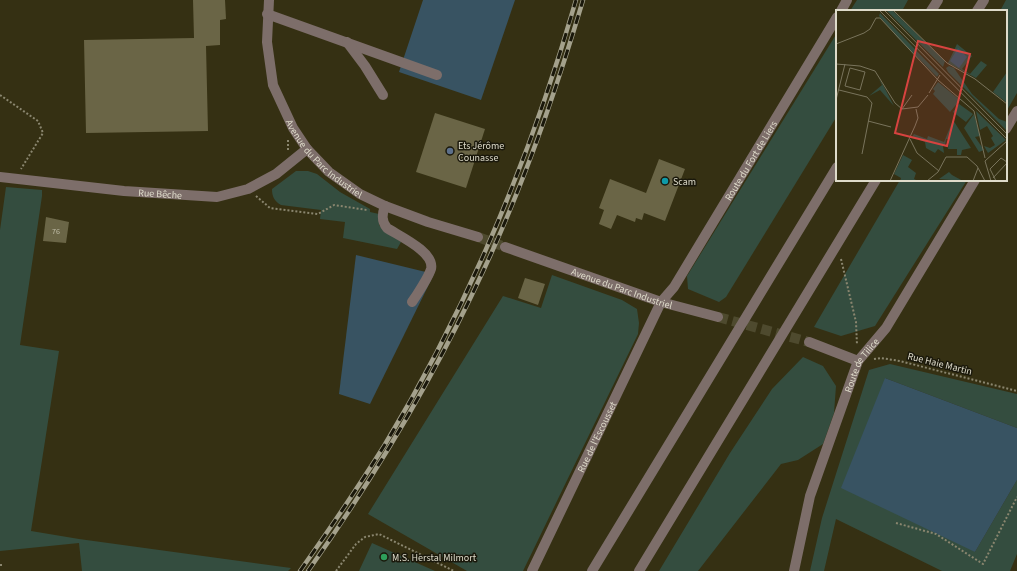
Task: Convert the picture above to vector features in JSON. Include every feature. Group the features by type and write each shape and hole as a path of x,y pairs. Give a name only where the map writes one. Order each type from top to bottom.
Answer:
{"street":[{"name":"Avenue du Parc Industriel","path":"269,0 267,14 267,42 274,85 293,128 307,149 329,172 346,185 384,209 478,237"},
{"path":"842,10 848,0"},
{"path":"932,10 938,0"},
{"path":"978,10 984,0"},
{"path":"267,14 437,75"},
{"name":"Route du Fort de Liers","path":"661,302 674,287 836,19"},
{"path":"347,42 365,66 383,95"},
{"path":"1007,127 1017,111"},
{"name":"Rue Bêche","path":"0,177 124,191 217,197 248,189 276,174 307,149"},
{"path":"592,571 836,169"},
{"path":"639,571 875,181"},
{"name":"Route de Tilice","path":"794,571 810,496 858,361 886,328 974,181"},
{"path":"384,209 382,219 387,228 421,249 429,259 431,269 412,302"},
{"name":"Avenue du Parc Industriel","path":"505,247 661,302 718,317"},
{"name":"Rue de l'Escousset","path":"532,571 661,302"},
{"path":"809,342 858,361"}],"path":[{"path":"0,95 38,121 43,133 15,179"},
{"path":"288,136 288,151"},
{"path":"248,189 270,208 318,214 334,205 384,209"},
{"path":"837,244 856,322 858,361"},
{"name":"Rue Haie Martin","path":"858,361 881,358 900,361 1017,391"},
{"path":"896,523 936,534 984,564 1017,497"},
{"path":"336,571 356,544 365,537 379,534 454,571"}],"green space":[{"path":"857,0 908,0 903,10 851,10"},
{"path":"1006,0 1017,0 1017,93 1007,110 1007,10 1001,10"},
{"path":"836,35 836,118 726,297 719,302 688,289 687,276"},
{"path":"296,171 308,171 317,174 340,192 370,209 370,212 379,214 379,225 401,242 397,249 343,238 345,222 320,219 321,210 281,205 277,202 272,194 272,189"},
{"path":"899,181 966,181 875,326 841,336 814,327"},
{"path":"6,187 42,190 20,345 59,351 31,531 291,568 288,571 82,571 79,543 0,551 0,230"},
{"path":"552,275 622,300 637,309 639,323 638,334 523,571 467,571 368,514 503,296 541,308"},
{"path":"803,357 823,366 836,386 834,413 823,444 798,460 781,464 698,571 659,571 730,453 772,389"},
{"path":"890,364 1017,394 1017,428 885,378 975,552 1017,480 1017,554 1010,571 942,571 836,519 824,571 810,571 822,518 869,370"},
{"name":"M.S. Herstal Milmort","path":"372,543 435,571 359,571"}],"water":[{"path":"423,0 515,0 481,100 399,72"},
{"path":"356,255 434,274 370,404 339,394"},
{"path":"885,378 1017,428 1017,480 975,552 841,488"}],"building":[{"path":"193,0 225,0 226,19 220,20 220,45 206,46 208,131 86,133 84,40 194,38"},
{"name":"Ets Jérôme Counasse","path":"435,113 485,129 466,188 416,172"},
{"path":"659,159 685,169 665,221 644,213 642,220 636,218 635,222 617,215 611,229 599,224 604,210 599,208 610,179 646,193"},
{"path":"46,217 69,222 66,243 43,241"},
{"path":"525,278 545,284 538,305 518,298"}],"tunnel":[{"path":"478,237 505,247"},
{"path":"718,317 809,342"}],"railway":[{"path":"300,571 364,478 384,446 415,393 470,285 518,173 539,116 576,0"},
{"path":"308,571 333,535 404,423 466,307 500,235 539,135 583,0"}],"place":[{"name":"Ets Jérôme Counasse","path":"450,151"},
{"name":"Scam","path":"665,181"},
{"name":"M.S. Herstal Milmort","path":"384,557"}]}
